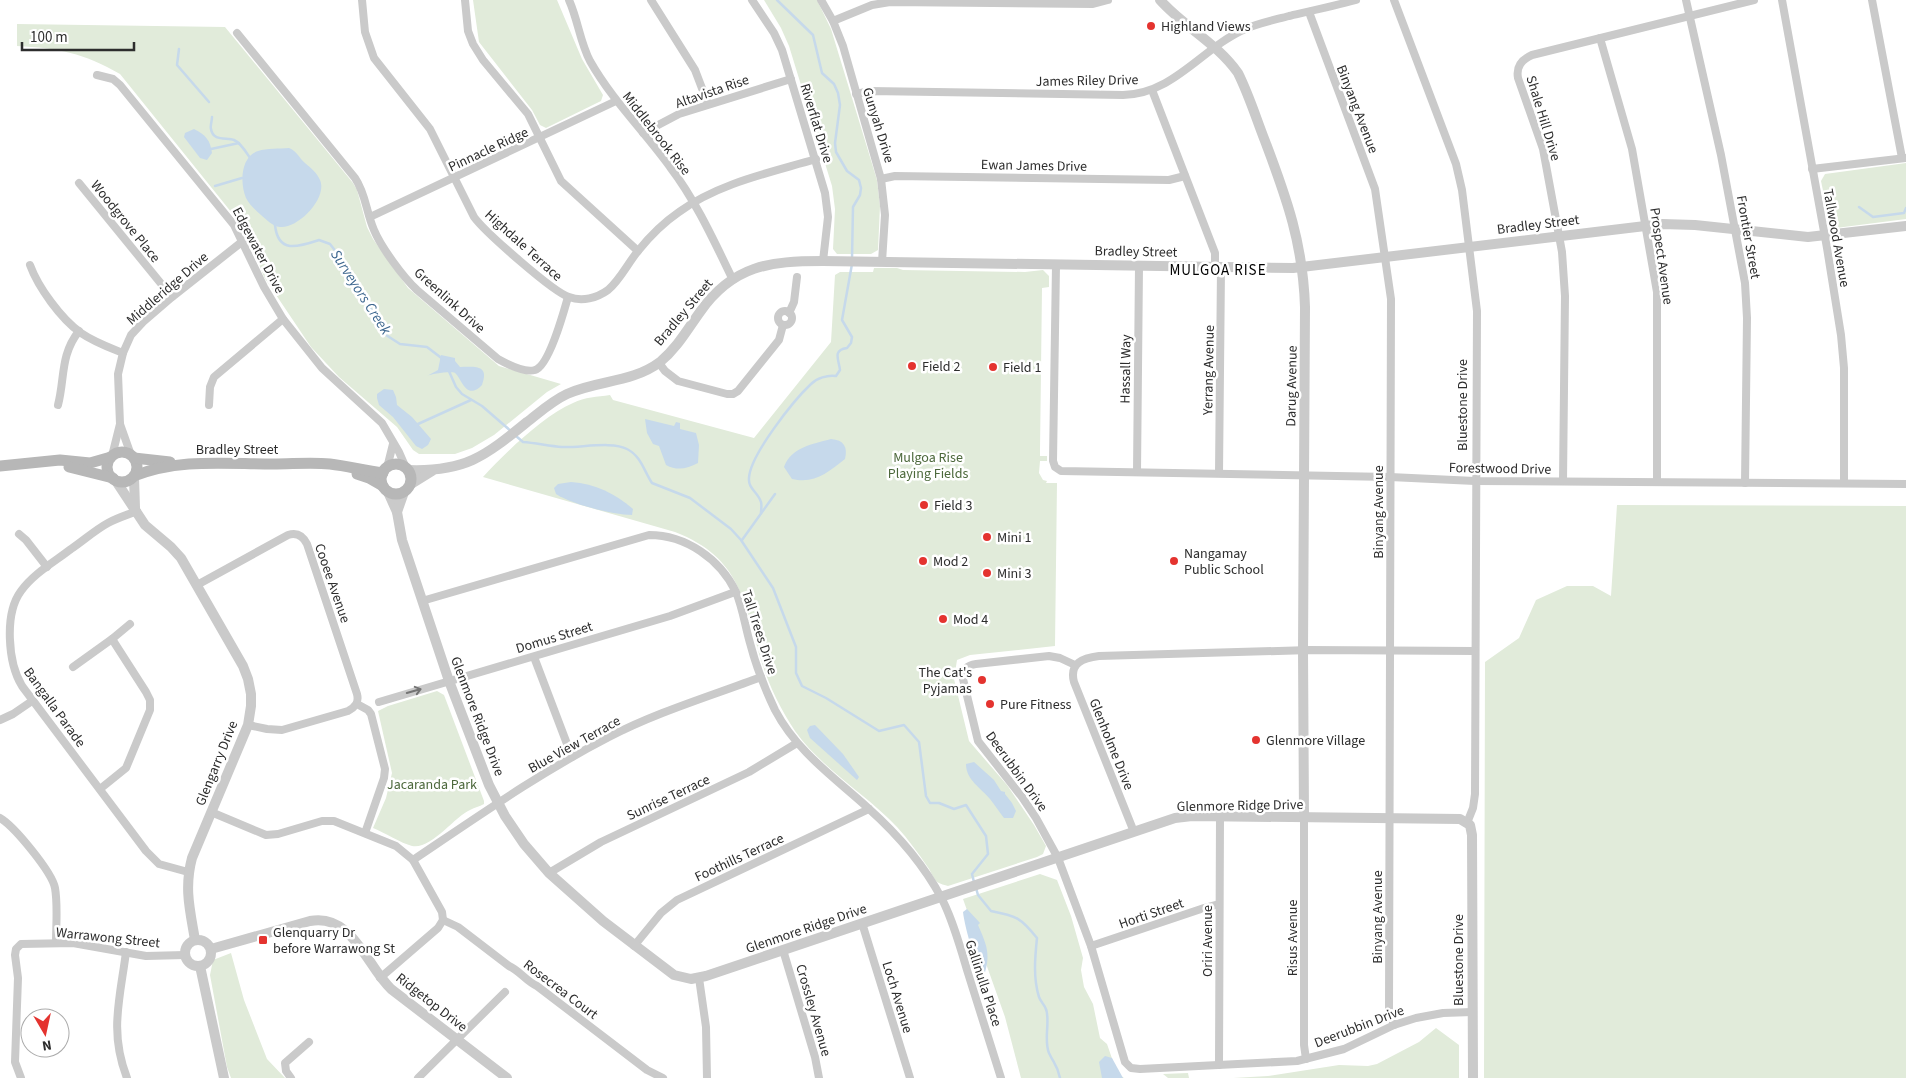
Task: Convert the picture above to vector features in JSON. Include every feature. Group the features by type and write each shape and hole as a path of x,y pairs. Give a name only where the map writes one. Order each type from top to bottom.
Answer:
{"main road":[{"path":"0,466 39,461 60,460 90,463 112,457 121,452 132,456 137,465 134,476 125,482 39,461"},
{"name":"Bradley Street","path":"132,456 186,464"},
{"path":"112,457 108,466 109,473 114,480"},
{"name":"Bradley Street","path":"134,476 160,467 186,464 288,464 303,462 385,470"},
{"name":"Bradley Street","path":"288,464 295,467 356,474 369,478 385,489"},
{"path":"395,464 407,469 411,477 407,488 396,494 385,489 381,481 385,470 395,464"}],"street":[{"name":"Highdale Terrace","path":"362,0 365,32 377,63 430,129 471,212 479,224 558,292 568,297 586,299 601,295 614,283 638,251 659,228 693,202 725,186 816,159"},
{"path":"465,0 468,31 473,44 483,60 528,114 560,181 638,251"},
{"name":"Middlebrook Rise","path":"570,0 586,54 606,89 671,167 693,202 733,280"},
{"path":"651,0 695,70 708,104"},
{"name":"Riverflat Drive","path":"752,0 779,42 816,159 828,207 823,262"},
{"name":"Gunyah Drive","path":"822,0 833,21 842,46 882,179 885,215 882,262"},
{"path":"833,21 872,5 890,2 1095,4 1108,0"},
{"name":"Darug Avenue","path":"1160,0 1215,48 1233,67 1244,87 1288,202 1297,233 1303,268 1306,307 1303,650 1304,817"},
{"name":"James Riley Drive","path":"856,94 871,91 1123,95 1152,90 1170,82 1234,34 1251,26 1356,0"},
{"name":"Bluestone Drive","path":"1394,0 1453,154 1461,184 1477,311 1475,802 1467,822 1471,830 1472,843 1472,1078"},
{"name":"Frontier Street","path":"1686,0 1736,229 1747,305 1745,482"},
{"name":"Shale Hill Drive","path":"1563,481 1565,281 1560,236 1543,149 1518,78 1518,70 1522,61 1532,55 1754,0"},
{"name":"Tallwood Avenue","path":"1782,0 1841,335 1844,368 1844,483"},
{"path":"1812,168 1904,158 1872,0"},
{"name":"Binyang Avenue","path":"1309,12 1372,180 1378,201 1392,313 1389,1010 1394,1025"},
{"name":"Greenlink Drive","path":"237,34 355,178 364,196 380,241 402,273 414,287 498,359 506,364 532,370 539,368 554,340 568,297"},
{"name":"Prospect Avenue","path":"1600,38 1630,140 1647,225 1657,292 1657,482"},
{"name":"Edgewater Drive","path":"97,75 113,79 120,85 224,211 243,241 264,287 284,319 322,368 382,423 393,444 400,452 407,469"},
{"name":"Altavista Rise","path":"643,133 679,114 791,79"},
{"name":"Yerrang Avenue","path":"1152,90 1215,253 1218,267 1219,473"},
{"name":"Pinnacle Ridge","path":"370,217 616,101"},
{"name":"Ewan James Drive","path":"882,179 894,176 1169,180 1185,176"},
{"name":"Woodgrove Place","path":"79,183 172,297"},
{"name":"Bradley Street","path":"407,469 433,471 476,459 506,439 555,400 574,391 631,377 659,362 679,344 712,297 733,280 754,269 772,263 882,262 1303,268 1647,225 1678,223 1804,237 1906,226"},
{"name":"Middleridge Drive","path":"112,457 120,424 118,374 123,353 131,335 172,297 243,241"},
{"path":"30,265 39,285 79,331 93,340 123,353"},
{"name":"Forestwood Drive","path":"1056,265 1053,461 1056,469 1064,471 1390,477 1475,481 1906,484"},
{"name":"Hassall Way","path":"1137,472 1139,266"},
{"path":"659,362 665,371 678,381 733,394 744,384 779,340 784,325 791,321 792,317 789,313 794,302 797,277"},
{"path":"209,406 210,387 214,378 284,319"},
{"path":"58,405 65,357 70,343 79,331"},
{"name":"Middleridge Drive","path":"120,424 132,456"},
{"path":"385,470 393,444"},
{"name":"Bradley Street","path":"407,488 433,471"},
{"path":"134,476 136,510"},
{"name":"Glengarry Drive","path":"114,480 150,531 177,552 237,654 248,679 251,706 248,725 192,858 188,872 188,901 195,940"},
{"name":"Glenmore Ridge Drive","path":"397,512 407,488"},
{"name":"Glenmore Ridge Drive","path":"385,489 397,512 400,532 449,681 497,803 524,844 549,873 634,946 674,975 683,978 699,978 1175,818 1220,816 1458,819 1467,822"},
{"name":"Bangalla Parade","path":"136,510 107,523 47,567 20,592 11,618 12,665 16,677 32,701 154,860 160,864 188,872"},
{"name":"Cooee Avenue","path":"197,585 286,536 294,533 302,536 307,544 357,694 356,704"},
{"path":"19,534 47,567"},
{"name":"Tall Trees Drive","path":"422,601 649,535 672,537 696,548 716,564 735,592 744,614 749,642 761,677 776,710 797,743 825,772 869,809 908,851 941,897"},
{"name":"Domus Street","path":"379,702 670,616 735,592"},
{"path":"74,666 130,624"},
{"path":"100,789 126,768 150,710 150,700 146,692 112,639"},
{"path":"1075,665 1085,658 1099,656 1303,650 1475,652"},
{"name":"Deerubbin Drive","path":"1075,665 1056,657 1042,656 973,664 965,670 963,677 978,741 1022,797 1058,858 1091,946 1125,1062 1128,1066 1140,1069 1288,1062 1344,1049 1394,1025 1434,1014 1472,1012"},
{"path":"534,657 572,757"},
{"name":"Glenholme Drive","path":"1075,665 1072,674 1074,682 1134,832"},
{"name":"Blue View Terrace","path":"413,860 497,803 610,736 761,677"},
{"path":"0,720 32,701"},
{"path":"248,725 282,730 348,710 356,704 368,710 371,714 385,769 382,787 365,833"},
{"name":"Sunrise Terrace","path":"549,873 601,842 749,772 797,743"},
{"name":"Foothills Terrace","path":"634,946 661,913 677,900 869,809"},
{"path":"211,812 266,834 278,834 326,821 338,822 399,847 413,860 442,912 443,920 438,928 380,978"},
{"name":"Oriri Avenue","path":"1220,816 1220,1066"},
{"name":"Risus Avenue","path":"1304,817 1304,1045 1306,1059"},
{"path":"0,818 16,830 53,880 56,942"},
{"name":"Gallinulla Place","path":"941,897 958,940 1001,1078"},
{"name":"Horti Street","path":"1091,946 1219,904"},
{"name":"Ridgetop Drive","path":"211,950 310,921 327,920 338,924 348,932 380,978 396,993 507,1078"},
{"name":"Rosecrea Court","path":"443,920 458,927 647,1070 663,1078"},
{"name":"Loch Avenue","path":"862,923 910,1078"},
{"path":"195,940 205,942 211,950 210,960 200,966 190,964 185,955 188,944 195,940"},
{"name":"Warrawong Street","path":"21,1078 15,1062 18,1011 18,978 15,953 21,944 56,942 90,945 146,956 185,955"},
{"name":"Crossley Avenue","path":"783,950 815,1058 819,1078"},
{"path":"126,952 116,1034 120,1058 127,1078"},
{"path":"200,966 224,1078"},
{"path":"699,978 706,1026 707,1078"},
{"path":"418,1078 505,992"},
{"path":"291,1078 286,1071 286,1063 309,1042"}],"green space":[{"path":"473,0 557,0 582,59 603,95 601,101 546,128 540,125 532,110 479,42"},
{"path":"764,0 817,0 831,29 877,180 880,206 878,250 871,254 837,254 833,249 835,209 832,186 789,46 781,28"},
{"path":"17,24 225,27 353,183 357,190 367,227 373,239 408,288 499,366 561,384 547,392 494,435 472,448 455,454 419,454 413,450 397,427 339,377 311,347 264,277 249,238 240,223 120,74 82,56 46,48 17,46"},
{"path":"1906,163 1906,219 1836,228 1830,224 1821,181 1825,174"},
{"name":"Mulgoa Rise Playing Fields","path":"874,268 1025,272 1043,270 1049,276 1049,287 1042,288 1040,450 1040,456 1047,456 1047,461 1040,461 1039,473 1043,480 1047,481 1046,483 1057,483 1055,646 970,655 957,660 954,679 969,741 1007,785 1046,846 1043,854 1037,857 948,886 937,882 897,827 818,758 795,731 769,681 737,585 727,569 714,555 697,543 675,532 483,477 513,446 537,426 561,409 587,398 610,395 613,400 754,438 831,342 835,275 840,272 873,272"},
{"path":"1617,505 1906,506 1906,1078 1484,1078 1485,662 1519,638 1536,600 1567,586 1593,586 1611,596"},
{"name":"Jacaranda Park","path":"437,691 444,695 484,804 464,814 427,843 412,846 373,828 386,798 392,773 378,711 388,706"},
{"path":"1040,874 1057,880 1071,916 1083,958 1081,970 1084,987 1093,1004 1100,1038 1107,1044 1117,1073 1124,1078 1021,1078 1005,1017 963,899"},
{"path":"231,953 244,1000 267,1059 285,1078 231,1078 227,1067 210,975 213,960"},
{"path":"1436,1028 1459,1045 1459,1078 1233,1078 1268,1076 1339,1065 1368,1066 1377,1064 1419,1042"},
{"path":"1188,1073 1189,1078 1168,1078 1163,1074"}],"water":[{"path":"194,129 207,138 210,145 212,153 207,160 200,158 184,137 185,133"},
{"path":"289,148 316,173 321,187 316,203 303,218 295,223 280,227 268,221 247,200 242,179 245,165 252,154 269,149"},
{"path":"441,355 455,358 460,367 475,367 482,370 484,378 482,385 476,390 468,390 453,372 427,376 438,370"},
{"path":"384,389 393,390 397,405 412,417 431,439 428,445 422,449 416,446 393,417 379,405 377,394"},
{"path":"645,419 674,426 676,422 680,423 680,429 696,433 699,445 698,463 682,468 666,465 659,446 653,444 647,433"},
{"path":"831,439 839,441 844,445 846,451 845,459 814,479 792,479 784,467 787,460 803,447"},
{"path":"571,482 597,487 612,494 633,509 632,515 592,508 572,502 556,494 554,488 558,484"},
{"path":"815,725 843,754 859,777 857,780 810,738 807,730 810,726"},
{"path":"974,762 994,780 1001,791 1005,792 1016,811 1013,818 1004,818 968,775 966,764"},
{"path":"967,909 980,923 978,925 986,945 988,956 984,976 974,955 966,927 963,912"},
{"path":"1105,1056 1112,1058 1123,1078 1102,1078 1099,1062"}],"waterway":[{"path":"777,0 813,35 822,73 834,84 838,93 840,105 835,143 836,152 847,171 859,180 861,188 860,195 853,207 852,259"},
{"path":"179,49 177,65 209,102"},
{"path":"212,117 211,128 214,136 237,141 250,158"},
{"path":"211,149 239,143"},
{"path":"215,186 242,178"},
{"path":"1859,207 1873,217 1904,213 1906,208"},
{"name":"Surveyors Creek","path":"275,225 280,241 290,246 304,245 319,240 330,244 344,262 386,335 400,344 427,347 444,360"},
{"path":"761,513 761,502 749,482 751,468 757,456 774,428 811,384 822,377 836,376 840,370 838,353 842,349 847,348 851,343 852,337 842,320 852,264"},
{"name":"Surveyors Creek","path":"448,369 456,387 462,394 482,406 512,432"},
{"path":"418,424 471,400"},
{"name":"Surveyors Creek","path":"516,436 523,442 557,447 613,445 627,449 639,460 652,483 690,498 731,529 741,540 773,588 796,647 796,673 802,686 826,698 879,731 904,725 919,742 926,796 930,803 939,803 954,809 966,805 986,836 988,854 972,874 974,882"},
{"path":"742,540 775,494"},
{"name":"Surveyors Creek","path":"976,888 978,895 991,911 1018,919 1037,938 1036,982 1039,997 1047,1011 1049,1053 1057,1067 1060,1078"}],"place":[{"name":"Highland Views","path":"1151,26"},
{"name":"Field 2","path":"912,366"},
{"name":"Field 1","path":"993,367"},
{"name":"Field 3","path":"924,505"},
{"name":"Mini 1","path":"987,537"},
{"name":"Mod 2","path":"923,561"},
{"name":"Nangamay Public School","path":"1174,561"},
{"name":"Mini 3","path":"987,573"},
{"name":"Mod 4","path":"943,619"},
{"name":"The Cat's Pyjamas","path":"982,680"},
{"name":"Pure Fitness","path":"990,704"},
{"name":"Glenmore Village","path":"1256,740"},
{"name":"Glenquarry Dr before Warrawong St","path":"263,940"}],"district":[{"name":"MULGOA RISE","path":"1218,270"}]}
